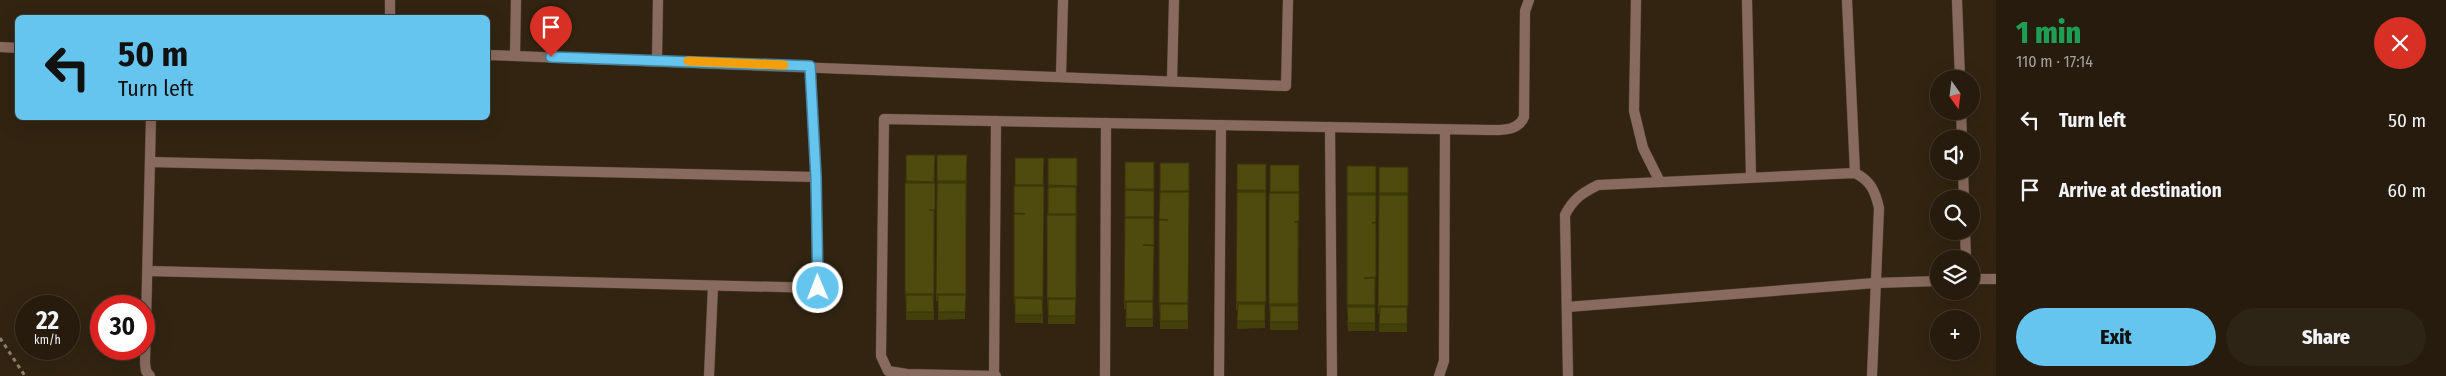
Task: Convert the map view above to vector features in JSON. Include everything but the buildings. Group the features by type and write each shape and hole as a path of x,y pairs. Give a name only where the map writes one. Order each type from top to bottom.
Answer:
{"street":[{"path":"390,0 390,15"},
{"path":"515,56 516,0"},
{"path":"657,60 658,0"},
{"path":"1061,76 1064,0"},
{"path":"1172,80 1174,0"},
{"path":"490,55 1172,80 1286,86 1288,0"},
{"path":"996,121 995,376 907,374 888,371 881,356 884,119 1501,130 1516,127 1522,121 1524,112 1526,11 1529,0"},
{"path":"1636,0 1634,111 1643,148 1660,182"},
{"path":"1747,0 1751,177"},
{"path":"1847,0 1855,172"},
{"path":"1958,0 1960,70"},
{"path":"0,47 15,48"},
{"path":"148,271 818,288 816,177 810,66"},
{"path":"150,376 146,371 145,363 151,120"},
{"path":"1105,376 1106,123"},
{"path":"1219,376 1221,125"},
{"path":"1330,127 1332,376"},
{"path":"1439,376 1444,361 1446,130"},
{"path":"150,162 816,177"},
{"path":"1568,376 1565,215 1572,201 1581,193 1598,185 1855,172 1867,179 1876,192 1879,208 1872,376"},
{"path":"1980,279 1996,278"},
{"path":"1567,307 1876,283 1930,281"},
{"path":"710,376 713,286"}],"path":[{"path":"0,338 25,376"}],"slow traffic":[{"path":"688,61 784,65"}],"route":[{"path":"551,57 810,66 816,177 818,288"}]}
